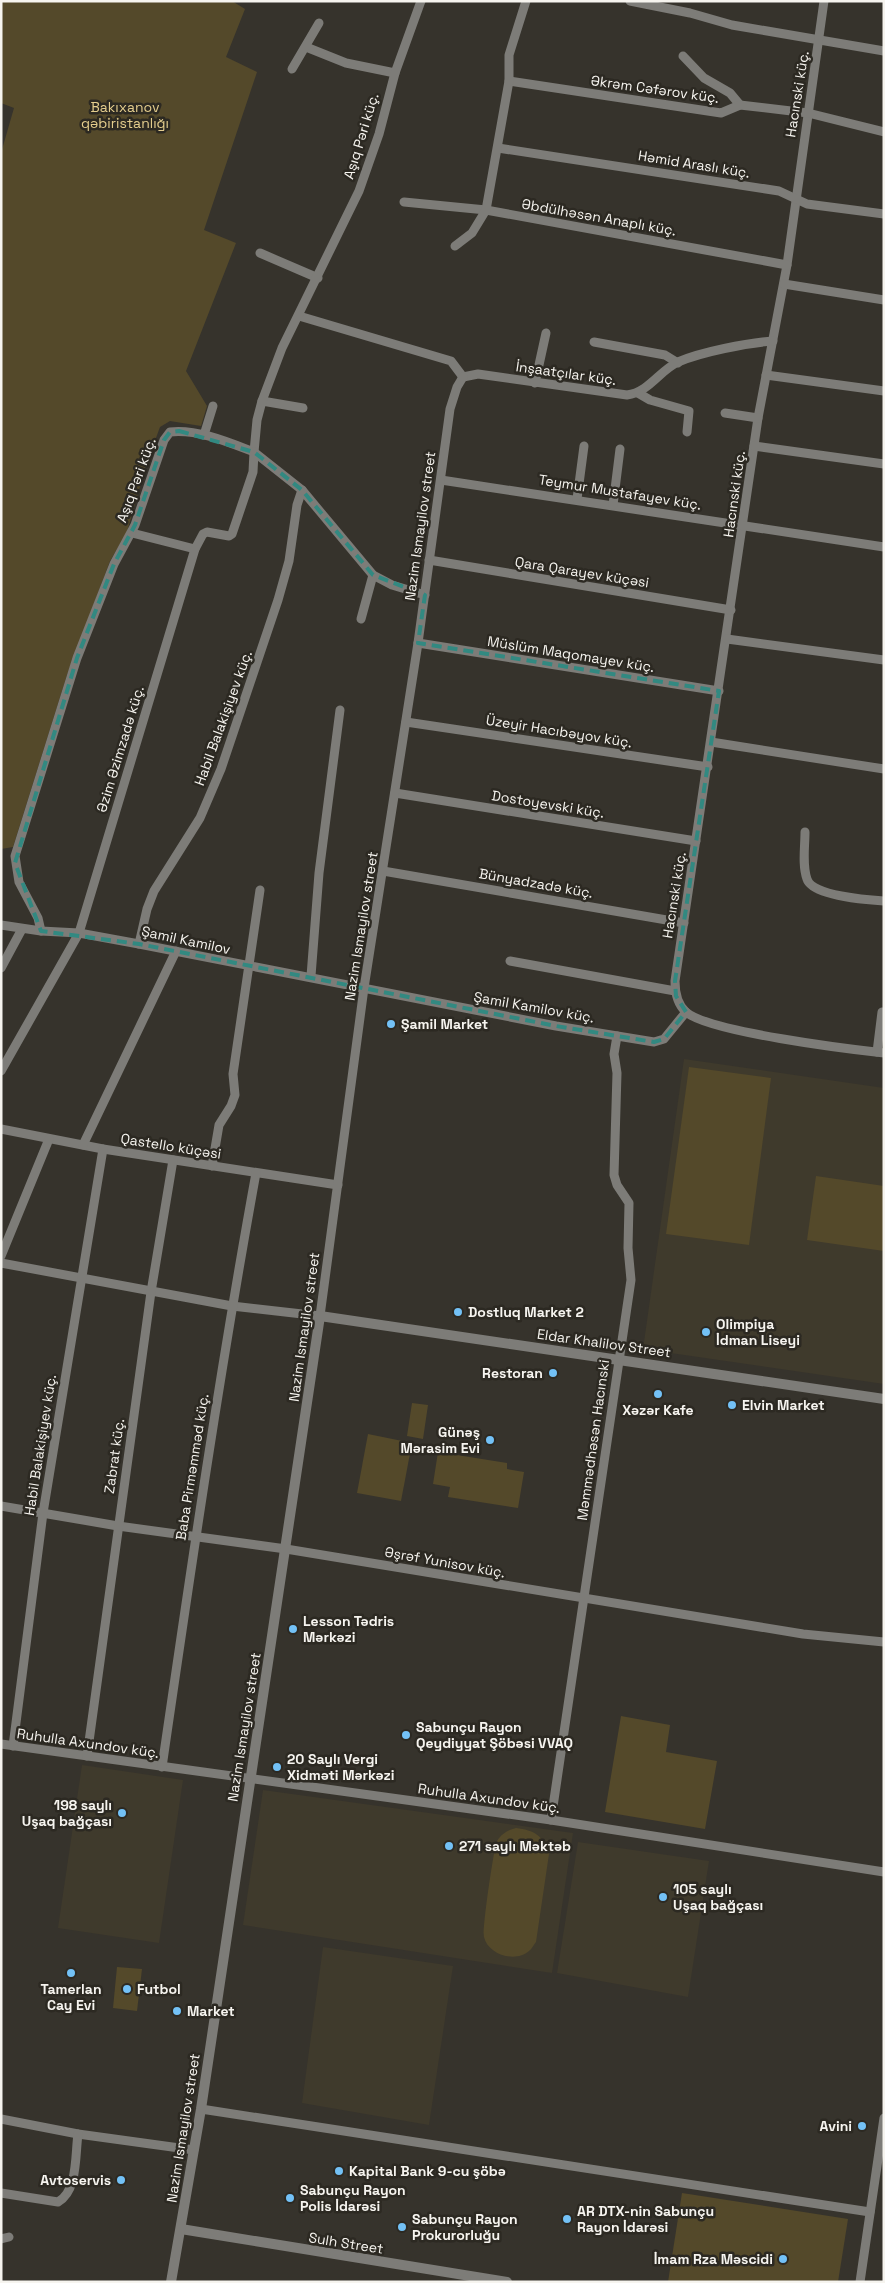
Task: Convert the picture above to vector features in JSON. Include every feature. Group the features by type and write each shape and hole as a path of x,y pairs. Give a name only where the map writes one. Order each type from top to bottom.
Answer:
{"street":[{"name":"Aşıq Pəri küç.","path":"41,931 38,918 19,882 16,856 77,658 114,564 132,533 167,435 178,431 204,435 254,452 255,431 262,401 282,348 359,191 379,134 394,73 421,1"},
{"path":"455,246 472,233 486,210 509,81 512,40 526,1"},
{"path":"630,1 690,12 732,25 884,51"},
{"name":"Hacınski küç.","path":"675,991 758,418 784,284 824,1"},
{"path":"292,70 319,23"},
{"path":"306,47 346,63 394,73"},
{"path":"683,56 704,78 730,93 740,105"},
{"name":"Əkrəm Cəfərov küç.","path":"509,81 721,113 740,105 808,113 884,132"},
{"name":"Həmid Araslı küç.","path":"498,148 780,192 817,206 884,214"},
{"name":"Əbdülhəsən Anaplı küç.","path":"404,202 486,210 787,265"},
{"path":"260,253 318,278"},
{"path":"784,284 884,300"},
{"path":"299,316 451,362 463,377"},
{"path":"535,383 546,333"},
{"path":"687,432 689,411 650,400 638,392 678,363 754,343 773,341"},
{"path":"594,342 665,356 678,363"},
{"name":"İnşaatçılar küç.","path":"463,377 478,374 617,395 638,392"},
{"path":"766,375 884,392"},
{"name":"Nazim Ismayilov street","path":"171,2282 201,2109 249,1780 286,1549 320,1316 364,988 418,643 450,409 457,387 463,377"},
{"path":"262,401 303,408"},
{"path":"204,435 213,406"},
{"path":"726,413 758,418"},
{"path":"577,499 584,446"},
{"path":"754,446 884,464"},
{"path":"613,505 620,449"},
{"path":"254,452 302,490 373,575 392,585 425,595"},
{"name":"Əzim Əzimzadə küç.","path":"1,1071 79,933 195,549 203,534 207,532 229,536 232,534 253,472 254,452"},
{"name":"Teymur Mustafayev küç.","path":"441,480 577,499 884,547"},
{"name":"Habil Balakişiyev küç.","path":"139,944 146,909 154,891 200,818 224,760 278,600 289,561 296,505 302,490"},
{"path":"132,533 195,549"},
{"name":"Qara Qarayev küçəsi","path":"429,560 731,610"},
{"path":"361,619 373,575"},
{"path":"727,639 884,660"},
{"name":"Müslüm Maqomayev küç.","path":"418,643 719,691"},
{"path":"311,976 318,873 340,710"},
{"name":"Üzeyir Hacıbəyov küç.","path":"406,722 708,767"},
{"path":"712,742 884,769"},
{"name":"Dostoyevski küç.","path":"395,793 696,841"},
{"path":"805,832 805,869 807,881 814,889 884,901"},
{"name":"Bünyadzadə küç.","path":"383,871 684,923"},
{"path":"212,1166 219,1124 231,1106 235,1095 233,1074 260,890"},
{"name":"Şamil Kamilov","path":"1,925 41,931 79,933 250,967 311,976 364,988"},
{"path":"1,968 22,929"},
{"path":"84,1144 176,951"},
{"path":"510,961 675,991 680,1004 686,1012 698,1019 748,1031 881,1053 882,1012"},
{"name":"Şamil Kamilov küç.","path":"364,988 556,1026 660,1041 686,1012"},
{"name":"Məmmədhəsən Hacınski","path":"551,1820 631,1280 628,1248 629,1203 617,1185 614,1175 617,1072 614,1054 616,1036"},
{"name":"Qastello küçəsi","path":"1,1129 103,1149 338,1185"},
{"path":"1,1256 49,1139"},
{"name":"Habil Balakişiyev küç.","path":"13,1746 43,1513 80,1278 103,1149"},
{"name":"Zabrat küç.","path":"87,1756 151,1292 173,1160"},
{"name":"Baba Pirməmməd küç.","path":"162,1767 195,1536 232,1306 256,1173"},
{"path":"1,1263 232,1306 320,1316"},
{"name":"Eldar Khalilov Street","path":"320,1316 884,1399"},
{"name":"Əşrəf Yunisov küç.","path":"1,1506 118,1526 286,1549 803,1634 884,1642"},
{"name":"Ruhulla Axundov küç.","path":"1,1744 249,1780 551,1820 884,1872"},
{"path":"201,2109 870,2212"},
{"path":"860,2282 884,2118"},
{"path":"1,2119 78,2134 194,2150"},
{"path":"1,2193 58,2202 64,2199 71,2186 78,2134"},
{"name":"Sulh Street","path":"181,2229 507,2282"}],"highlighted area":[{"path":"179,431 254,452 302,490 373,575 425,595 418,643 719,691 675,981 676,996 686,1012 664,1039 654,1042 556,1026 139,944 41,931 15,863 77,658 114,564 135,525 164,440 170,432"}],"shaded area":[{"path":"684,1059 884,1088 884,1384 643,1349"},
{"path":"82,1765 183,1780 159,1943 58,1928"},
{"path":"263,1790 573,1833 552,1973 243,1925"},
{"path":"578,1842 709,1861 688,1997 557,1973"},
{"path":"323,1947 453,1966 429,2125 302,2103"}],"green space":[{"name":"Bakıxanov qəbiristanlığı","path":"1,1 232,1 245,9 226,57 257,72 204,230 236,243 186,371 207,406 201,426 170,421 160,427 146,465 127,532 110,561 67,675 13,847 1,849 1,153 14,108 1,103"},
{"path":"689,1067 771,1078 749,1245 666,1234"},
{"path":"816,1176 884,1186 884,1251 807,1240"},
{"path":"412,1403 428,1405 423,1439 407,1436"},
{"path":"368,1434 412,1443 401,1501 357,1493"},
{"path":"438,1452 507,1463 507,1469 524,1472 518,1508 448,1497 450,1487 433,1484"},
{"path":"621,1716 670,1725 666,1752 717,1761 705,1829 605,1812"},
{"path":"516,1828 533,1832 541,1838 549,1854 536,1942 523,1955 510,1957 497,1953 491,1948 484,1937 484,1931 493,1858 497,1841 505,1832"},
{"name":"Futbol","path":"117,1967 142,1969 137,2011 113,2008"},
{"path":"682,2193 848,2219 838,2282 668,2282"}],"place":[{"name":"Şamil Market","path":"391,1024"},
{"name":"Dostluq Market 2","path":"458,1312"},
{"name":"Olimpiya İdman Liseyi","path":"706,1332"},
{"name":"Restoran","path":"553,1373"},
{"name":"Xəzər Kafe","path":"658,1394"},
{"name":"Elvin Market","path":"732,1405"},
{"name":"Günəş Mərasim Evi","path":"490,1440"},
{"name":"Lesson Tədris Mərkəzi","path":"293,1629"},
{"name":"Sabunçu Rayon Qeydiyyat Şöbəsi VVAQ","path":"406,1735"},
{"name":"20 Saylı Vergi Xidməti Mərkəzi","path":"277,1767"},
{"name":"198 saylı Uşaq bağçası","path":"122,1813"},
{"name":"271 saylı Məktəb","path":"449,1846"},
{"name":"105 saylı Uşaq bağçası","path":"663,1897"},
{"name":"Tamerlan Cay Evi","path":"71,1973"},
{"name":"Futbol","path":"127,1989"},
{"name":"Market","path":"177,2011"},
{"name":"Avini","path":"862,2126"},
{"name":"Kapital Bank 9-cu şöbə","path":"339,2171"},
{"name":"Avtoservis","path":"121,2180"},
{"name":"Sabunçu Rayon Polis İdarəsi","path":"290,2198"},
{"name":"AR DTX-nin Sabunçu Rayon İdarəsi","path":"567,2219"},
{"name":"Sabunçu Rayon Prokurorluğu","path":"402,2227"},
{"name":"İmam Rza Məscidi","path":"783,2259"}]}
